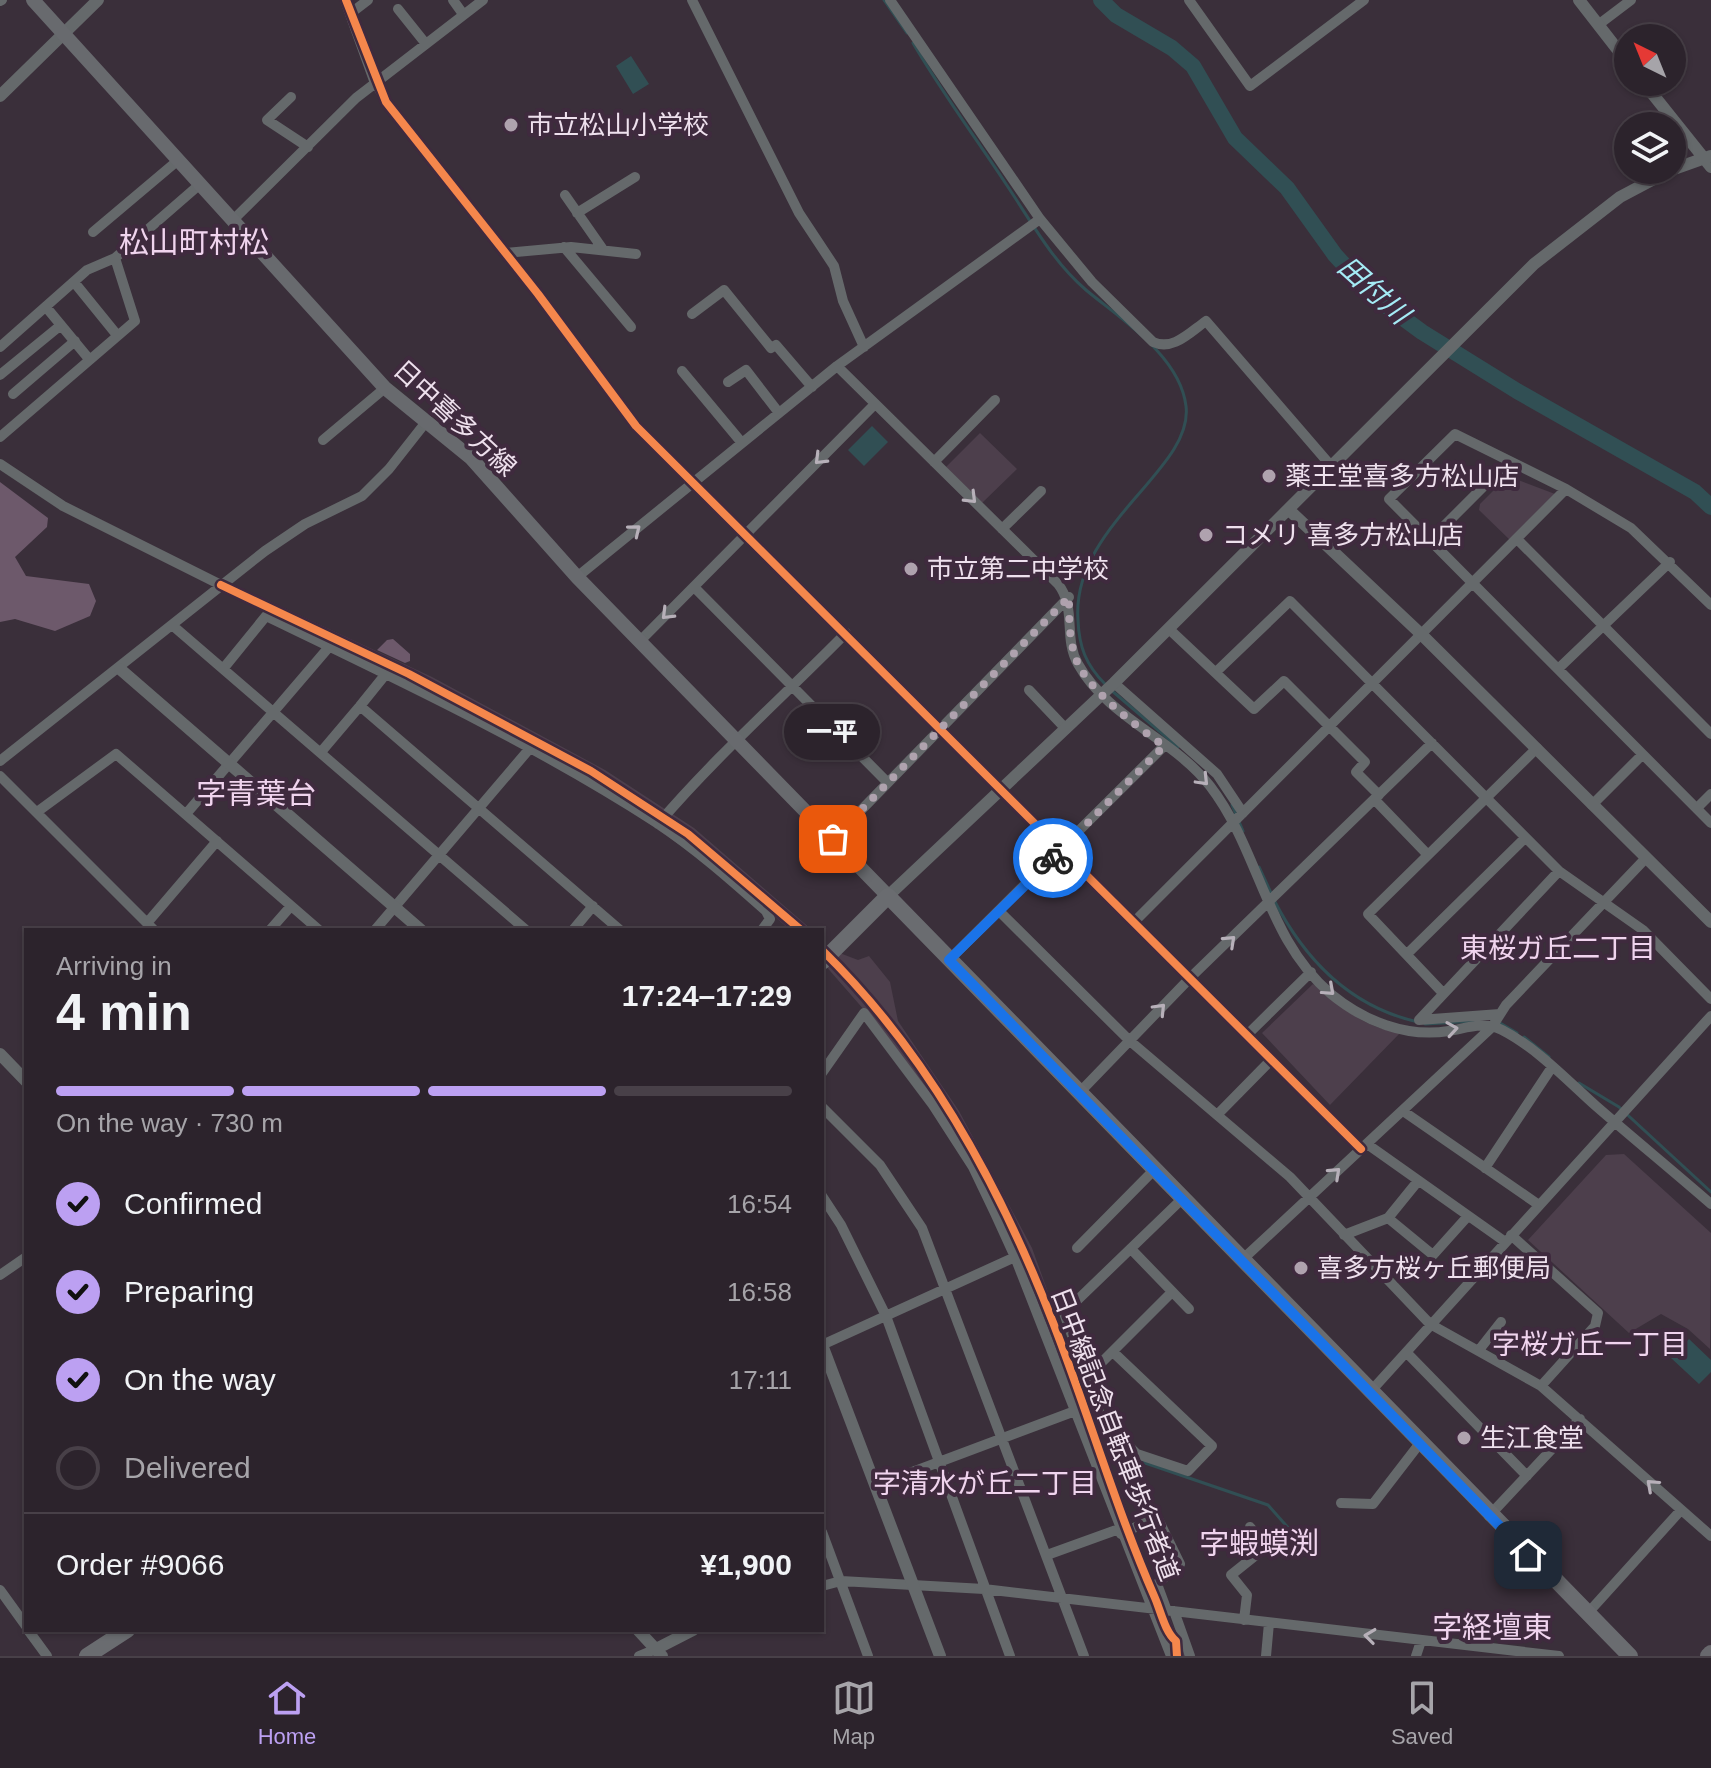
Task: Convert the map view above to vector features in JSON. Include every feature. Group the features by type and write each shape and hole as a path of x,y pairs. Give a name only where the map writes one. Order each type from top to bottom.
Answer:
{"highway":[{"path":"824,960 888,896 1489,1516 1630,1656"},
{"path":"97,1653 124,1632"}],"main road":[{"name":"日中喜多方線","path":"33,0 176,162 233,220 385,388 471,458 577,577 888,896"}],"street":[{"path":"0,96 98,0"},
{"path":"346,0 386,102 506,253 636,426 746,532 1272,1059 1364,1146 1468,1216 1508,1238 1598,1313 1595,1326 1541,1386"},
{"path":"351,13 368,0"},
{"path":"453,0 463,14"},
{"path":"233,220 343,110 483,0"},
{"path":"692,0 799,213 834,266 843,301 864,347"},
{"path":"890,0 1040,219 1092,282 1153,342 1169,345 1206,321 1332,467"},
{"path":"1189,0 1250,86 1364,0"},
{"path":"1579,0 1614,45"},
{"path":"1598,25 1631,0"},
{"path":"398,9 426,44"},
{"path":"888,896 1004,790 1114,683 1534,264 1587,219 1641,184 1708,160 1655,96"},
{"path":"291,97 267,120 308,147"},
{"path":"93,232 176,162"},
{"path":"577,213 635,177"},
{"path":"0,347 74,282 96,265 115,258 199,185"},
{"path":"565,195 602,248"},
{"path":"577,577 837,366 1040,219"},
{"path":"506,253 564,247 602,248 636,254"},
{"path":"564,247 631,327"},
{"path":"0,437 135,321 115,258"},
{"path":"74,282 117,335"},
{"path":"692,314 724,290 771,348 776,345 812,387"},
{"path":"46,307 89,359"},
{"path":"0,375 61,325"},
{"path":"13,394 75,341"},
{"path":"837,366 1069,597 1069,627 1076,661 1101,693 1204,779 1233,823 1292,950 1311,972 1351,1008 1393,1027 1413,1032 1492,1027 1552,1067 1711,1204"},
{"path":"728,382 746,370 779,413"},
{"path":"682,371 742,443"},
{"path":"323,440 385,388"},
{"path":"934,462 995,400"},
{"path":"640,641 875,404"},
{"path":"0,761 120,669 221,585 305,524 362,496 389,469 426,422"},
{"path":"1711,605 1670,562 1631,528 1566,489 1507,463 1455,434 1389,499 1711,823"},
{"path":"1430,540 1507,463"},
{"path":"0,464 63,506 221,585"},
{"path":"1135,921 1566,489"},
{"path":"1002,529 1041,491"},
{"path":"1289,510 1422,635 1711,922"},
{"path":"1518,540 1711,734"},
{"path":"1558,669 1670,562"},
{"path":"694,587 887,782"},
{"path":"833,839 1069,597"},
{"path":"1216,672 1290,601 1559,871 1650,936 1711,999"},
{"path":"223,669 266,616 531,747 658,824 700,854 766,911 770,919 763,928"},
{"path":"172,625 524,928"},
{"path":"1169,629 1254,709 1284,681 1365,762 1356,772 1428,855"},
{"path":"658,824 686,790 738,743 846,633"},
{"path":"186,814 329,647"},
{"path":"120,669 419,928"},
{"path":"321,752 385,675"},
{"path":"1114,683 1217,774 1243,813"},
{"path":"1029,690 1066,729"},
{"path":"360,706 618,928"},
{"path":"1079,1093 1191,977 1432,743"},
{"path":"949,960 1164,746"},
{"path":"377,928 531,747"},
{"path":"1442,992 1368,914 1537,748"},
{"path":"37,812 116,754 317,928"},
{"path":"1592,805 1642,755"},
{"path":"0,776 150,926 217,841"},
{"path":"1697,808 1711,794"},
{"path":"1407,954 1525,838"},
{"path":"1243,1259 1492,1027 1500,1014 1646,858"},
{"path":"1500,1014 1419,1020 1442,992 1559,871"},
{"path":"272,928 291,906"},
{"path":"575,928 593,906"},
{"path":"1000,912 1130,1041 1309,1197 1430,1324 1541,1386 1711,1536"},
{"path":"1248,1034 1311,972"},
{"path":"824,1070 864,1013 933,1105 973,1167 1015,1257 1171,1656"},
{"path":"1371,1391 1711,1016"},
{"path":"1217,1115 1272,1059"},
{"path":"2,1060 24,1079"},
{"path":"1485,1168 1552,1067"},
{"path":"824,1109 862,1145 895,1184 922,1228 948,1288 1084,1656"},
{"path":"1403,1111 1539,1205"},
{"path":"1077,1248 1154,1170"},
{"path":"1344,1235 1388,1218 1418,1181"},
{"path":"824,1199 865,1269 886,1316 1010,1656"},
{"path":"1113,1352 1212,1446 1188,1471 1137,1454 1102,1420 1064,1313 1182,1199"},
{"path":"1388,1218 1433,1255 1468,1216"},
{"path":"1131,1249 1189,1309"},
{"path":"824,1344 1015,1257"},
{"path":"0,1275 24,1258"},
{"path":"1086,1378 1172,1292"},
{"path":"1479,1350 1501,1322"},
{"path":"824,1350 940,1656"},
{"path":"1407,1353 1527,1476"},
{"path":"875,1486 1075,1411"},
{"path":"1489,1516 1580,1419"},
{"path":"1341,1503 1373,1504 1420,1443"},
{"path":"1587,1614 1681,1510"},
{"path":"1047,1555 1157,1517 1180,1564 1157,1584 1190,1656"},
{"path":"1244,1620 1247,1595 1231,1575 1266,1547 1250,1527"},
{"path":"824,1537 868,1656"},
{"path":"824,1585 841,1581 984,1589 1559,1656"},
{"path":"0,1590 24,1624"},
{"path":"1266,1656 1269,1623"},
{"path":"30,1632 47,1656"},
{"path":"640,1632 659,1653"},
{"path":"639,1656 659,1653 690,1632"},
{"path":"1416,1656 1421,1641"}],"shaded area":[{"path":"631,56 649,84 633,94 616,66"},
{"path":"872,426 888,442 864,466 848,450"},
{"path":"980,433 1017,469 982,503 946,467"},
{"path":"1508,476 1555,494 1512,542 1479,510 1480,504"},
{"path":"0,482 48,518 47,527 15,557 26,576 89,584 96,601 90,616 55,631 15,619 0,622"},
{"path":"228,582 432,677 605,770 694,828 810,928 788,928 746,891 540,748 220,588"},
{"path":"393,639 410,654 410,661 405,663 377,650 387,640"},
{"path":"837,952 858,960 869,956 890,982 898,1021 959,1111 1032,1248 1162,1607 1154,1606 997,1213 886,1035 824,964"},
{"path":"1313,984 1364,1021 1400,1033 1330,1105 1262,1033"},
{"path":"1624,1154 1711,1233 1710,1349 1688,1329 1661,1314 1629,1333 1528,1240 1606,1155"},
{"path":"1689,1339 1711,1360 1711,1372 1699,1384 1671,1358"},
{"path":"1159,1615 1168,1615 1186,1656 1172,1656"}],"waterway":[{"path":"884,0 907,33"},
{"name":"田付川","path":"1101,0 1116,15 1172,48 1193,66 1235,138 1287,188 1335,255 1373,296 1422,332 1517,391 1695,492 1711,507"},
{"path":"913,43 1052,253 1086,290 1147,340 1173,371 1181,388 1186,406 1183,430 1172,453 1111,527 1093,555 1081,586 1080,639 1088,663 1105,684"},
{"path":"1111,690 1178,747"},
{"path":"1232,805 1243,831"},
{"path":"1259,867 1271,893"},
{"path":"1274,900 1300,942 1332,978 1372,1005 1418,1022"},
{"path":"1425,1024 1477,1021"},
{"path":"1500,1023 1517,1033"},
{"path":"1524,1037 1549,1057"},
{"path":"1579,1083 1619,1107 1711,1192"},
{"path":"1113,1452 1268,1505 1291,1531"}],"cycle path":[{"path":"346,0 386,102 538,294 636,426 1361,1149"},
{"path":"221,585 409,674 591,771 688,834 799,928"},
{"name":"日中線記念自転車歩行者道","path":"824,952 860,990 928,1078 958,1125 1011,1224 1054,1325 1141,1564 1166,1627 1176,1641 1177,1656"}],"way so far":[{"path":"833,839 1069,597 1069,627 1080,668 1101,693 1164,746 1053,858"}],"place":[{"name":"市立松山小学校","path":"511,125"},
{"name":"薬王堂喜多方松山店","path":"1269,476"},
{"name":"コメリ 喜多方松山店","path":"1206,535"},
{"name":"市立第二中学校","path":"911,569"},
{"name":"一平","path":"833,839"},
{"name":"喜多方桜ヶ丘郵便局","path":"1301,1268"},
{"name":"生江食堂","path":"1464,1438"}],"district":[{"name":"松山町村松","path":"194,243"},
{"name":"字青葉台","path":"256,794"},
{"name":"東桜ガ丘二丁目","path":"1558,948"},
{"name":"字桜ガ丘一丁目","path":"1590,1344"},
{"name":"字清水が丘二丁目","path":"985,1483"},
{"name":"字蝦蟆渕","path":"1259,1544"},
{"name":"字経壇東","path":"1492,1628"}],"route":[{"path":"1053,858 949,960 1528,1555"}]}
